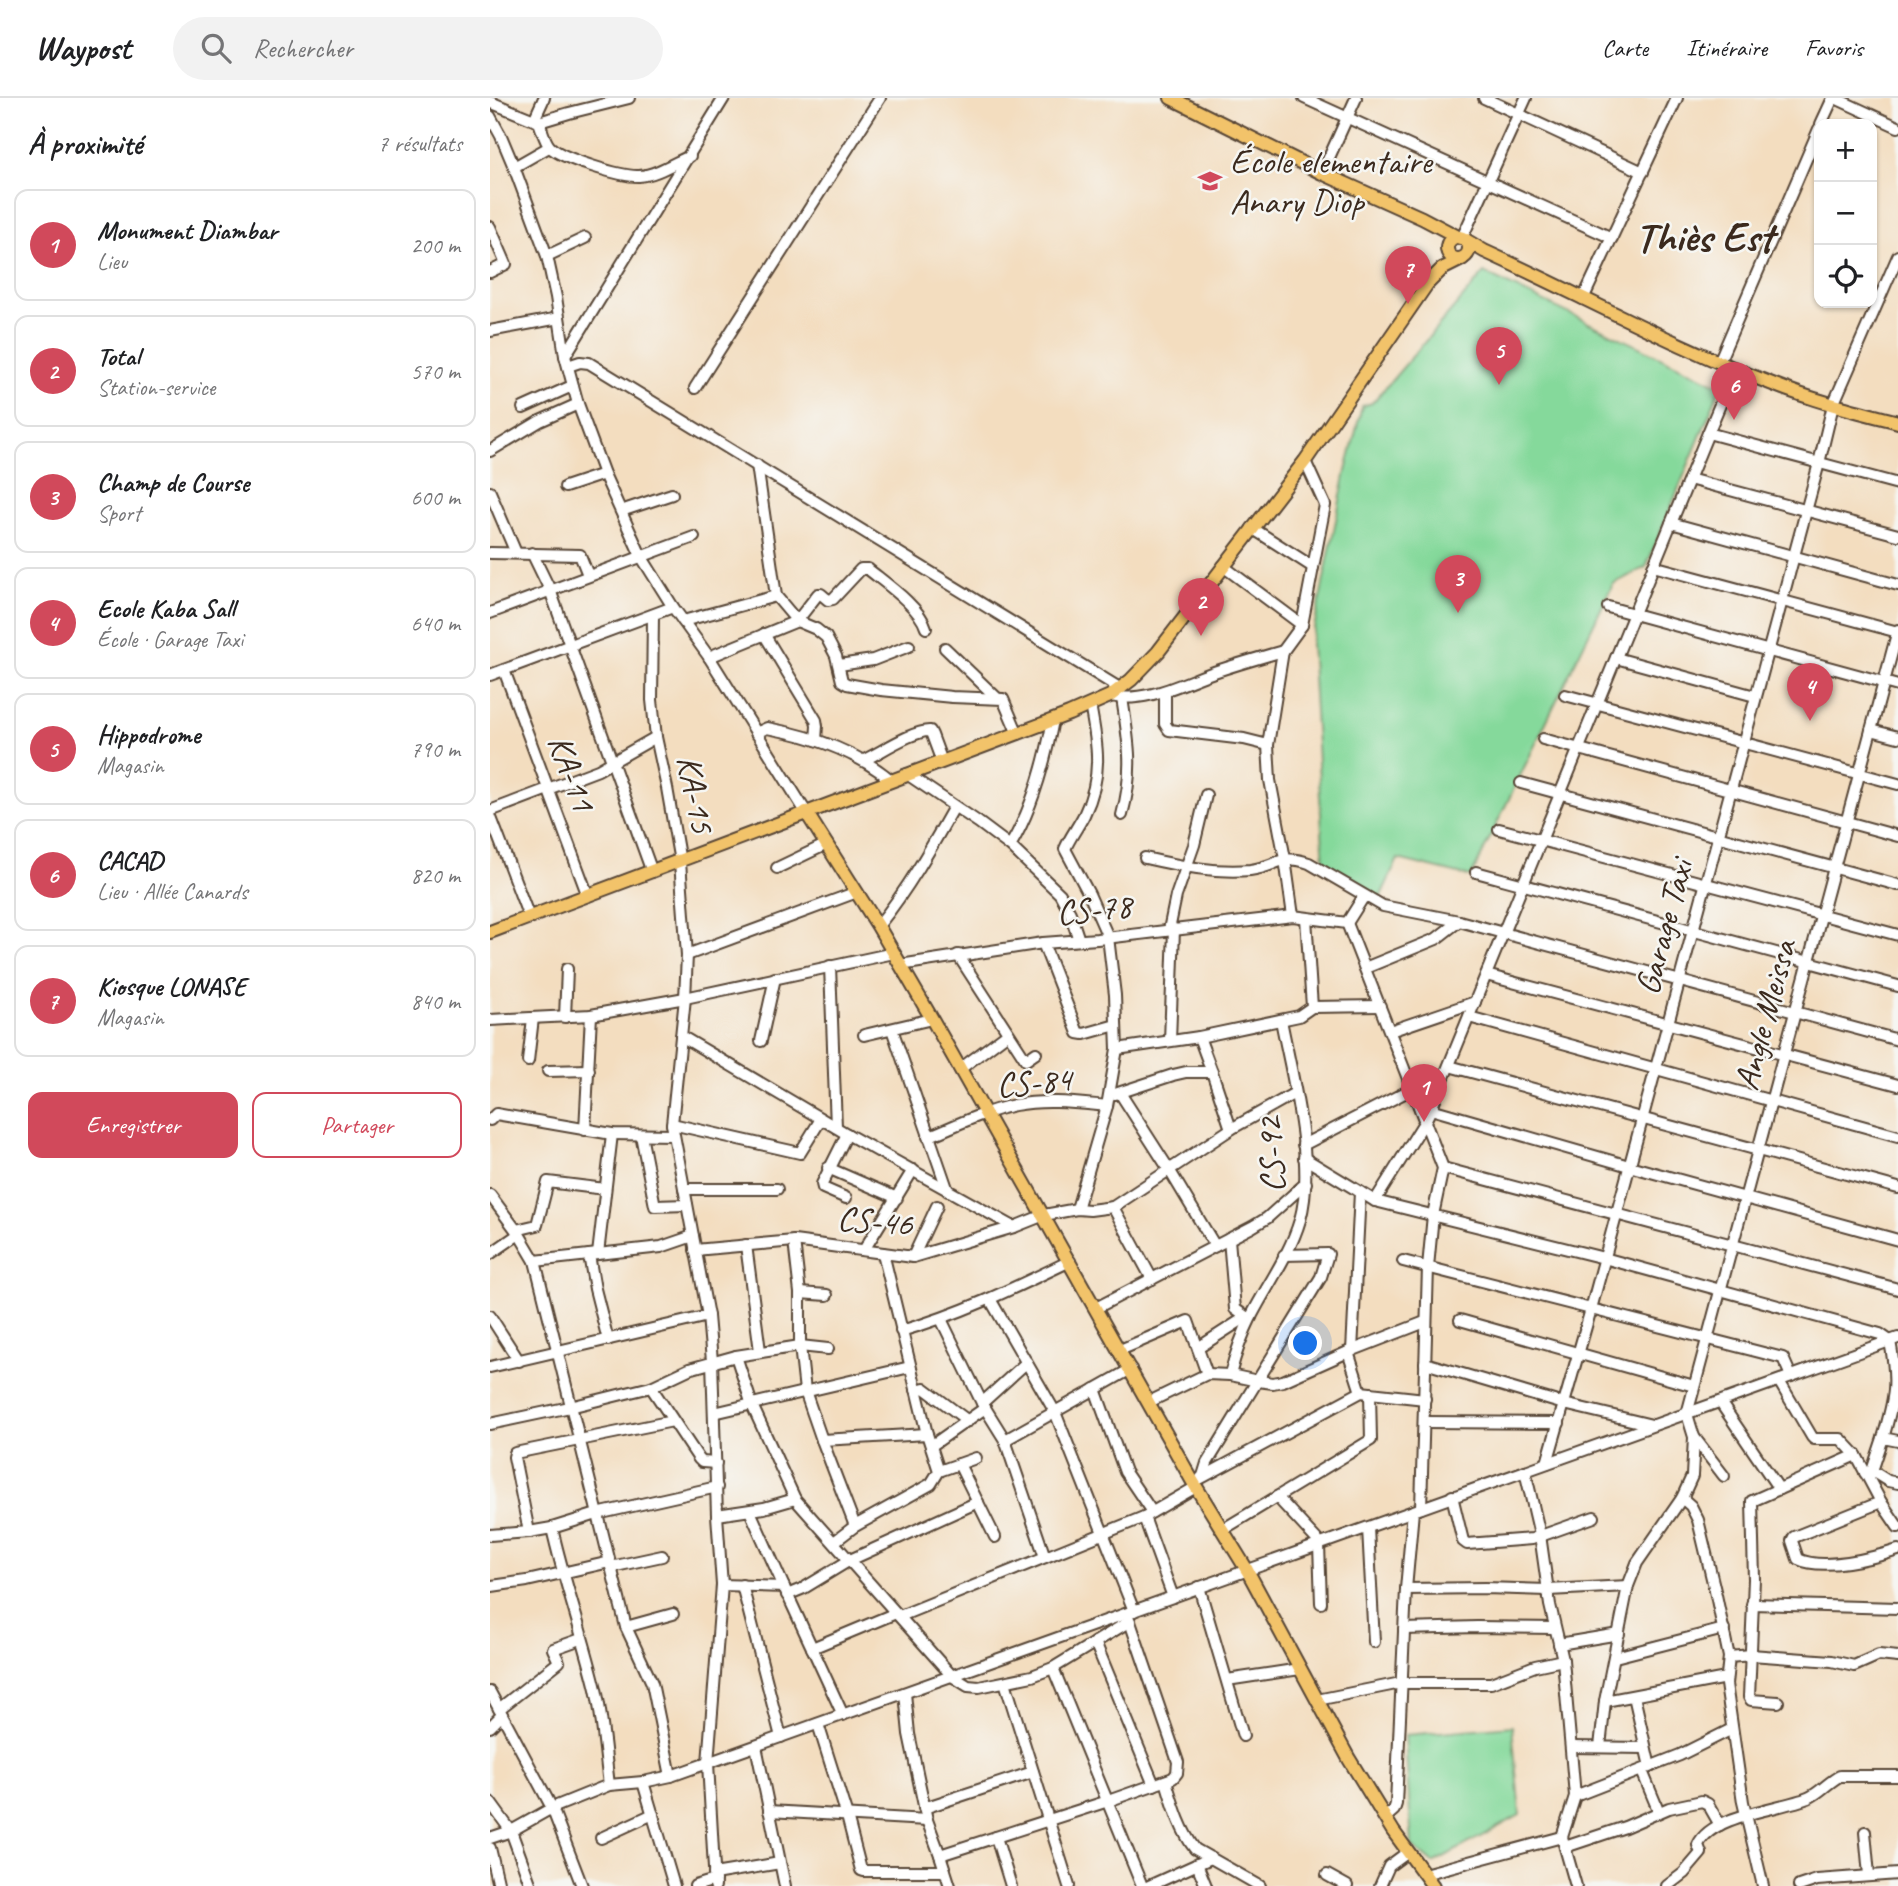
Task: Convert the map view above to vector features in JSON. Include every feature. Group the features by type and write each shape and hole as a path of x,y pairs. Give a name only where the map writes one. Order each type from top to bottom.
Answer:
{"main road":[{"path":"1171,98 1322,173 1422,218 1456,242 1498,258 1719,362 1776,386 1898,422"},
{"path":"1456,242 1448,253 1454,259 1498,258"},
{"path":"490,932 1118,694 1158,652 1305,461 1427,284 1442,269 1463,258 1469,250 1469,246 1456,242"},
{"path":"1427,284 1434,268 1456,242"},
{"path":"806,812 878,926 932,1019 1247,1570 1349,1759 1385,1818 1433,1886"}],"street":[{"path":"544,98 537,121 549,147 563,155 629,176 652,173 690,156"},
{"path":"490,102 537,121 629,98"},
{"path":"566,361 724,98"},
{"path":"695,388 880,98"},
{"path":"1304,98 1612,238"},
{"path":"1322,173 1356,98"},
{"path":"1484,98 1643,172"},
{"path":"1456,242 1488,182 1525,98"},
{"path":"1583,299 1676,101 1664,98"},
{"path":"1824,119 1834,98 1898,127"},
{"path":"490,116 494,131 514,167 547,256 566,361 578,404 604,474 641,556 682,621 709,657 806,812"},
{"path":"1719,362 1814,142"},
{"path":"514,167 549,147"},
{"path":"490,227 506,264 490,272"},
{"path":"547,256 585,238"},
{"name":"Garage Taxi","path":"1547,1463 1591,1309 1833,405 1898,256"},
{"path":"490,331 559,318"},
{"path":"566,361 589,363 1118,694 1165,691 1283,651"},
{"path":"1375,1201 1431,1109 1735,369"},
{"path":"523,408 572,386"},
{"path":"490,451 540,421 578,404"},
{"path":"1707,433 1898,484"},
{"path":"1293,916 1270,780 1268,745 1283,651 1302,625 1325,505 1305,461"},
{"path":"757,466 776,596 797,621 816,629 825,637 839,665 842,681 881,690 1003,699 1018,734"},
{"path":"565,487 604,474"},
{"path":"1689,479 1898,535"},
{"path":"490,492 516,553"},
{"path":"621,511 672,494"},
{"path":"1671,523 1898,585"},
{"path":"1252,528 1313,567"},
{"path":"490,612 694,537"},
{"path":"490,553 580,555 588,575"},
{"path":"532,553 550,590 652,872"},
{"path":"1223,566 1302,625"},
{"path":"1653,566 1898,632"},
{"path":"709,657 797,621 818,594 828,600 833,599 864,568 869,569 913,608 926,628"},
{"path":"682,621 776,596"},
{"path":"490,675 673,607"},
{"path":"1608,607 1898,686"},
{"name":"KA-15","path":"653,615 652,700 656,737 680,862 687,955 672,1130 708,1316 712,1362 722,1585 708,1763 715,1880"},
{"name":"Angle Meissa","path":"1687,1414 1898,632"},
{"path":"764,634 816,720 816,740"},
{"path":"839,665 873,660 909,646"},
{"path":"945,648 996,697"},
{"path":"1616,658 1755,696"},
{"name":"KA-11","path":"504,670 587,896"},
{"path":"1165,691 1165,724 1169,730 1232,737 1268,745"},
{"path":"1118,694 1127,728 1130,778 1122,815"},
{"path":"1565,695 1898,784"},
{"path":"1077,1209 1112,1098 1117,1049 1115,995 1108,937 1065,849 1084,815 1096,782 1097,742 1090,705"},
{"path":"1010,846 1027,811 1053,720"},
{"path":"756,733 767,728 834,746 864,760 891,780"},
{"path":"864,760 927,730 932,735 942,762"},
{"path":"1871,730 1898,737"},
{"path":"529,918 490,813 598,770 656,737"},
{"path":"1543,739 1898,835"},
{"path":"907,774 1010,846 1059,894 1070,913 1079,940"},
{"path":"1521,783 1898,885"},
{"path":"1170,1041 1173,906 1194,845 1206,795"},
{"path":"878,926 911,881 954,807"},
{"path":"1499,829 1898,935"},
{"path":"777,868 827,844"},
{"path":"1145,858 1217,871 1253,870 1285,859 1297,859 1309,863 1382,905 1459,921 1898,1041"},
{"path":"1476,872 1898,986"},
{"path":"687,955 857,892"},
{"path":"1364,896 1347,922 1443,1168 1433,1214 1428,1267 1424,1422 1417,1509 1406,1589 1396,1804 1394,1810 1385,1818"},
{"name":"CS-78","path":"900,965 1043,943 1293,916 1347,922"},
{"path":"1306,918 1309,1010"},
{"path":"1365,968 1436,939 1459,921"},
{"path":"1043,943 1078,1033 1084,1034 1116,1025"},
{"path":"490,1020 591,1015 685,998 894,953"},
{"path":"958,955 1026,1060 1036,1053"},
{"path":"830,966 836,1127"},
{"path":"565,1017 567,969"},
{"path":"1486,975 1898,1085"},
{"path":"761,1041 775,978"},
{"path":"1390,1031 1475,1002"},
{"path":"1117,1049 1199,1037 1280,1020 1309,1010 1380,1006"},
{"path":"586,1130 591,1015"},
{"path":"1469,1017 1898,1136"},
{"path":"528,1061 533,1018"},
{"path":"864,1035 932,1019"},
{"name":"CS-92","path":"1230,1375 1249,1317 1284,1255 1299,1221 1306,1183 1295,1093 1280,1020"},
{"path":"892,1028 948,1191"},
{"path":"960,1069 1008,1033"},
{"path":"681,1036 847,1134 1014,1227"},
{"path":"1199,1037 1231,1129"},
{"path":"1448,1066 1898,1188"},
{"path":"548,1071 589,1070"},
{"path":"1112,1098 1173,1075 1212,1072"},
{"path":"1303,1145 1412,1089"},
{"path":"1152,1279 1113,1208 1231,1129 1295,1093"},
{"path":"1112,1098 1170,1171 1215,1246"},
{"name":"CS-84","path":"928,1137 1015,1105 1112,1098"},
{"path":"1431,1109 1898,1240"},
{"path":"490,1120 496,1114 612,1134 641,1135 672,1130 800,1153 821,1119"},
{"path":"608,1340 595,1289 593,1254 612,1134"},
{"path":"845,1198 822,1186 828,1168 847,1134"},
{"path":"641,1135 655,1206 687,1205"},
{"path":"1304,1158 1375,1201 1604,1258 1894,1339"},
{"path":"828,1168 897,1198"},
{"path":"1443,1168 1898,1289"},
{"path":"864,1250 913,1170"},
{"path":"490,1254 517,1232 537,1225 548,1182 605,1189"},
{"name":"CS-92","path":"1096,1308 1266,1218 1306,1183"},
{"path":"684,1189 777,1189"},
{"path":"1222,1530 1371,1440 1366,1393 1350,1352 1360,1192"},
{"path":"490,1195 535,1261 626,1627 652,1683 671,1776"},
{"path":"913,1257 937,1206"},
{"name":"CS-46","path":"695,1250 794,1241 913,1257 1014,1227 1044,1215 1077,1209 1113,1208"},
{"path":"535,1261 661,1247 693,1236"},
{"path":"1198,1348 1249,1317 1235,1309 1229,1239"},
{"path":"794,1241 800,1293 800,1346 805,1391 855,1526"},
{"path":"746,1245 760,1352"},
{"path":"883,1253 927,1434 939,1471"},
{"path":"1197,1482 1321,1277 1328,1254 1284,1255"},
{"path":"901,1331 941,1320 1070,1261"},
{"path":"1403,1261 1783,1358 1791,1376"},
{"path":"800,1293 827,1295"},
{"path":"940,1855 1166,1781 1177,1773 1178,1762 1104,1533 1055,1412 990,1299"},
{"path":"490,1316 519,1361"},
{"path":"490,1367 708,1316"},
{"path":"941,1320 984,1406 1005,1440 1045,1557"},
{"path":"1460,1320 1694,1386"},
{"path":"1120,1350 1188,1321 1207,1374"},
{"path":"1149,1402 1207,1374 1230,1375 1258,1381 1283,1381 1425,1322"},
{"path":"490,1838 512,1831 552,1808 609,1785 671,1776 1130,1615 1199,1587 1894,1339"},
{"path":"1868,1472 1895,1405 1894,1339"},
{"path":"490,1424 651,1387 675,1374 736,1356 800,1346 828,1349"},
{"path":"736,1356 752,1405 795,1499 952,1676 968,1686 978,1687 1032,1676 1053,1668 1095,1643 1130,1615"},
{"path":"931,1446 968,1421 1027,1362"},
{"path":"1425,1363 1564,1404 1654,1425"},
{"path":"714,1413 910,1367"},
{"path":"1005,1440 1131,1369"},
{"path":"1779,1381 1814,1439 1840,1439 1856,1455 1898,1527"},
{"path":"651,1387 699,1460 716,1463"},
{"path":"916,1390 924,1388 968,1421"},
{"path":"1095,1389 1125,1472 1148,1515 1173,1597"},
{"path":"812,1648 1148,1515 1197,1482 1366,1393 1425,1399"},
{"path":"1720,1402 1779,1489"},
{"path":"1600,1747 1605,1701 1628,1586 1637,1563 1682,1498 1692,1476 1694,1437 1687,1414"},
{"path":"529,1532 515,1453 673,1421"},
{"path":"1424,1422 1559,1423"},
{"path":"822,1440 927,1434"},
{"path":"1694,1437 1724,1476"},
{"path":"1883,1438 1898,1441"},
{"path":"1778,1702 1749,1698 1754,1579 1752,1501 1856,1455"},
{"path":"834,1542 855,1526 931,1484 939,1471 976,1458"},
{"path":"959,1464 995,1537"},
{"path":"1525,1471 1541,1535 1548,1590 1563,1660 1575,1796 1564,1842 1576,1886"},
{"path":"1868,1472 1898,1483"},
{"path":"490,1535 552,1528 597,1514 717,1487"},
{"path":"1452,1496 1463,1541 1467,1544 1524,1540 1594,1517"},
{"path":"1277,1497 1317,1540 1321,1603"},
{"path":"1682,1498 1691,1506 1698,1520 1724,1629 1729,1657 1726,1678 1745,1815 1763,1886"},
{"path":"718,1515 750,1511 795,1499"},
{"path":"722,1585 785,1591 813,1583 850,1560 978,1502"},
{"path":"1881,1502 1794,1537 1792,1541 1798,1559 1804,1562 1829,1563 1856,1561 1898,1550"},
{"path":"750,1511 843,1715"},
{"path":"552,1528 562,1574 597,1698 609,1785"},
{"path":"1368,1528 1374,1642"},
{"path":"492,1586 662,1556"},
{"path":"742,1585 781,1737"},
{"path":"1406,1589 1548,1590 1628,1586"},
{"path":"1199,1587 1243,1736"},
{"path":"1752,1604 1898,1608"},
{"path":"626,1627 673,1614"},
{"path":"1404,1629 1555,1628"},
{"path":"1615,1657 1724,1629"},
{"path":"1559,1644 1619,1634"},
{"path":"490,1727 500,1712 559,1662 553,1650 581,1639"},
{"path":"1095,1643 1154,1785"},
{"path":"1729,1657 1751,1655 1832,1661 1854,1666 1879,1655 1898,1657"},
{"path":"1317,1700 1401,1684 1491,1683 1535,1666 1563,1660"},
{"path":"1053,1668 1142,1886"},
{"path":"1227,1680 1300,1669"},
{"path":"1605,1701 1726,1678"},
{"path":"1005,1682 1069,1886"},
{"path":"490,1692 552,1808 582,1886"},
{"path":"905,1693 909,1734 926,1820 950,1886"},
{"path":"1634,1696 1641,1721 1646,1769 1659,1812"},
{"path":"818,1724 847,1815 860,1867 864,1871 945,1871"},
{"path":"1575,1796 1680,1755 1732,1729"},
{"path":"756,1746 785,1886"},
{"path":"1571,1747 1645,1748"},
{"path":"924,1808 1033,1772"},
{"path":"1667,1886 1684,1873 1701,1853 1698,1845 1700,1839 1720,1825 1809,1797 1840,1776 1898,1776"},
{"path":"1166,1781 1195,1849 1260,1886"},
{"path":"643,1782 674,1886"},
{"path":"1424,1874 1625,1827 1659,1812 1702,1801 1708,1804 1720,1825"},
{"path":"490,1802 512,1831 531,1886"},
{"path":"769,1811 926,1820"},
{"path":"601,1838 653,1814"},
{"path":"1865,1832 1869,1875"},
{"path":"996,1837 1011,1886"},
{"path":"490,1848 499,1886"},
{"path":"1380,1886 1390,1866 1408,1852"},
{"path":"1149,1886 1163,1883 1211,1858"},
{"path":"695,1886 780,1863"},
{"path":"1197,1864 1206,1886"},
{"path":"1799,1886 1817,1880 1898,1874"},
{"path":"1327,1875 1347,1886"}],"green space":[{"path":"1484,273 1721,386 1646,567 1613,584 1471,877 1398,859 1379,900 1324,865 1311,643 1362,406 1372,403"},
{"path":"1512,1726 1520,1815 1433,1863 1412,1846 1405,1735"}],"place":[{"name":"École elementaire Anary Diop","path":"1210,181"},
{"name":"Kiosque LONASE","path":"1408,304"},
{"name":"Hippodrome","path":"1499,385"},
{"name":"CACAD","path":"1734,420"},
{"name":"Champ de Course","path":"1458,613"},
{"name":"Total","path":"1201,636"},
{"name":"Ecole Kaba Sall","path":"1810,721"},
{"name":"Monument Diambar","path":"1424,1122"}],"district":[{"name":"Thiès Est","path":"1704,237"}]}
